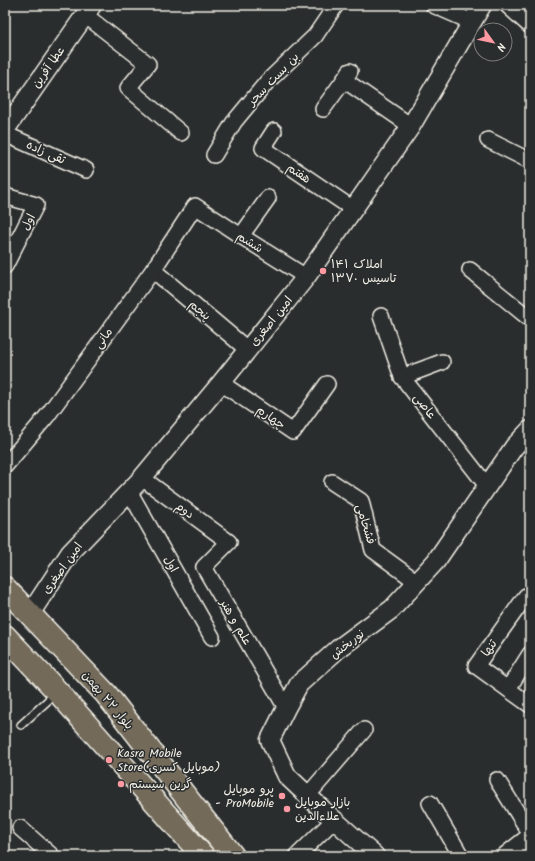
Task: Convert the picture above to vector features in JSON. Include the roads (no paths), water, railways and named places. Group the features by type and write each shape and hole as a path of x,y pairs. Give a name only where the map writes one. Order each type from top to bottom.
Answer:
{"main road":[{"name":"بلوار ۲۲ بهمن","path":"5,588 106,694 233,856"},
{"path":"5,636 57,691 203,856"},
{"path":"149,794 170,777"}],"street":[{"name":"بن بست سحر","path":"214,155 234,122 267,82 315,36 336,5"},
{"path":"433,5 472,22"},
{"name":"امین اصغری","path":"30,614 70,553 142,478 248,350 306,277 411,126 482,5"},
{"path":"507,5 530,26"},
{"path":"88,8 148,64 128,88 181,133"},
{"name":"عطا آفرین","path":"5,130 88,8"},
{"path":"324,109 347,75 411,126"},
{"name":"هفتم","path":"274,131 263,148 353,210"},
{"name":"تقی زاده","path":"5,134 86,170"},
{"path":"488,140 530,161"},
{"name":"اول","path":"5,196 36,205 5,266"},
{"path":"241,236 268,198"},
{"name":"ششم","path":"195,206 306,277"},
{"name":"مانی","path":"5,466 47,416 152,270 195,206"},
{"name":"پنجم","path":"152,270 248,350"},
{"path":"470,270 530,319"},
{"name":"عاصی","path":"380,316 402,377 487,486"},
{"path":"402,377 442,362"},
{"name":"چهارم","path":"221,383 293,432 327,384"},
{"name":"نوربخش","path":"375,856 287,776 270,740 299,684 338,649 392,609 417,582 436,561 514,447 530,430"},
{"name":"دوم","path":"142,478 229,542"},
{"name":"فشخامی","path":"332,482 361,501 373,550 417,582"},
{"name":"اول","path":"130,491 212,637"},
{"name":"علم و هنر","path":"229,542 204,567 286,708"},
{"name":"تنها","path":"526,596 476,666 530,705"},
{"path":"508,689 530,654"},
{"path":"308,795 364,730"},
{"path":"497,780 530,833"},
{"path":"430,802 461,856"},
{"path":"297,856 334,820"},
{"path":"20,828 52,856"},
{"path":"506,856 530,837"}],"lane":[{"path":"21,725 57,691"}],"place":[{"name":"املاک ۱۴۱ تاسیس ۱۳۷۰","path":"323,271"},
{"name":"Kasra Mobile Store(موبایل کسری)","path":"109,760"},
{"name":"گرین سیستم","path":"121,784"},
{"name":"پرو موبایل - ProMobile","path":"282,796"},
{"name":"بازار موبایل علاءالدین","path":"287,809"}]}
